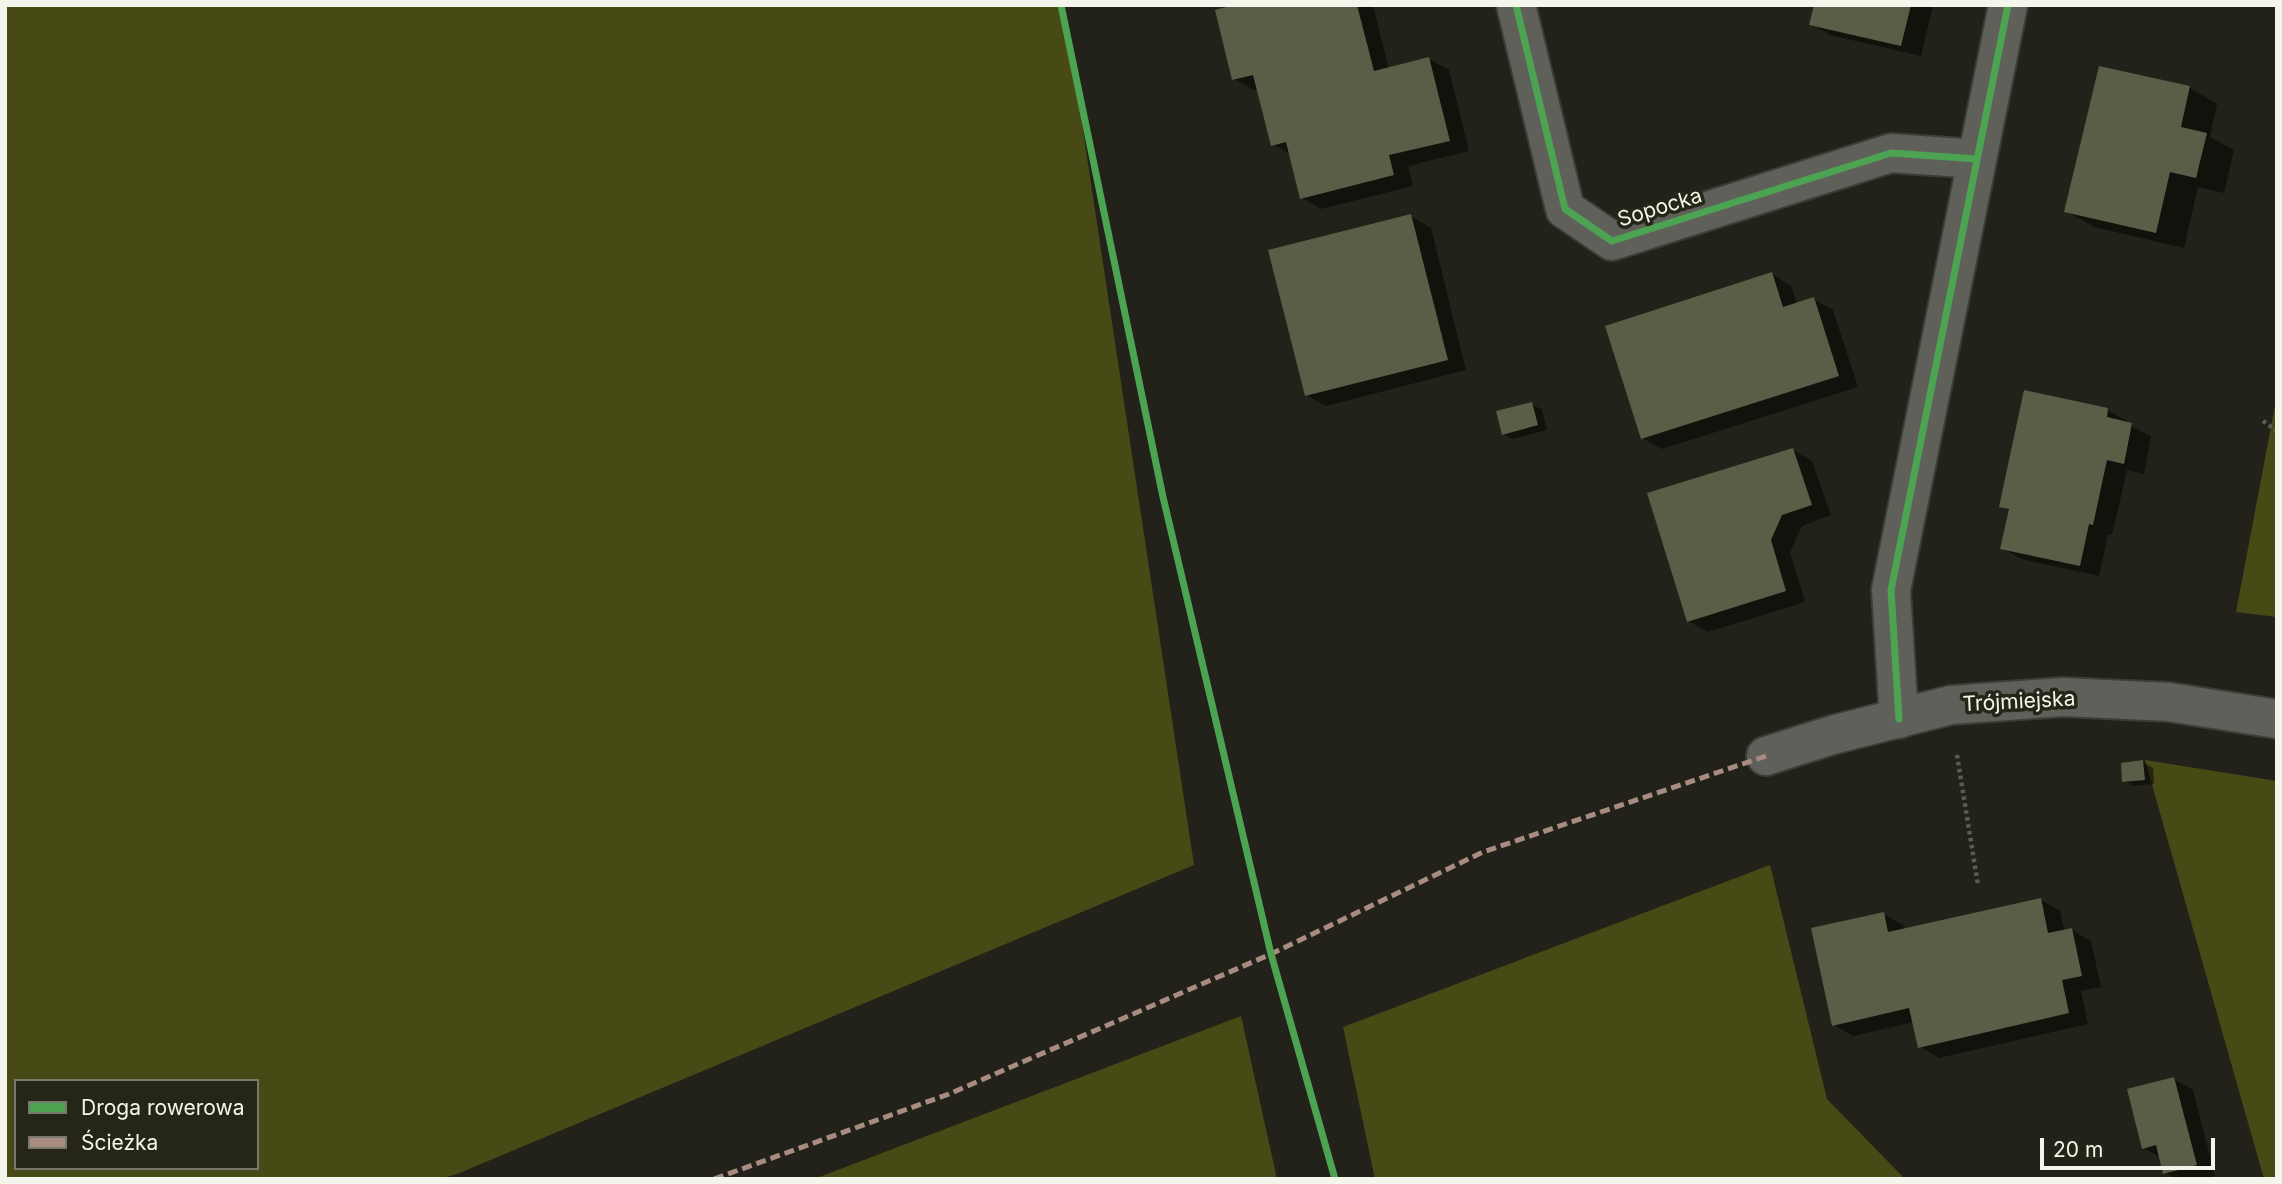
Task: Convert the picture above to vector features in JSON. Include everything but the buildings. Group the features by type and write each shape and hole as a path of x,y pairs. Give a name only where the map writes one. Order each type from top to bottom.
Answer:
{"street":[{"name":"Sopocka","path":"1516,5 1565,209 1612,241 1891,153 1977,159"},
{"path":"1899,719 1891,590 2008,5"},
{"name":"Trójmiejska","path":"1766,755 1951,705 2076,697 2169,702 2277,719"}],"path":[{"path":"2263,421 2277,431"},
{"path":"1951,705 1958,769 1978,885"}],"green space":[{"path":"5,5 1064,5 1194,865 440,1179 5,1179"},
{"path":"2277,395 2277,617 2236,612"},
{"path":"2145,760 2277,781 2277,1179 2264,1179"},
{"path":"1770,865 1827,1099 1905,1179 1375,1179 1343,1027"},
{"path":"1241,1016 1277,1179 814,1179 1016,1102"}],"marked path":[{"path":"714,1179 949,1094 1271,954 1483,852 1766,756"}],"cycle path":[{"path":"1061,5 1163,497 1271,954 1335,1179"},
{"path":"1516,5 1565,209 1612,241 1891,153 1977,159"},
{"path":"1899,719 1891,590 2008,5"}]}
